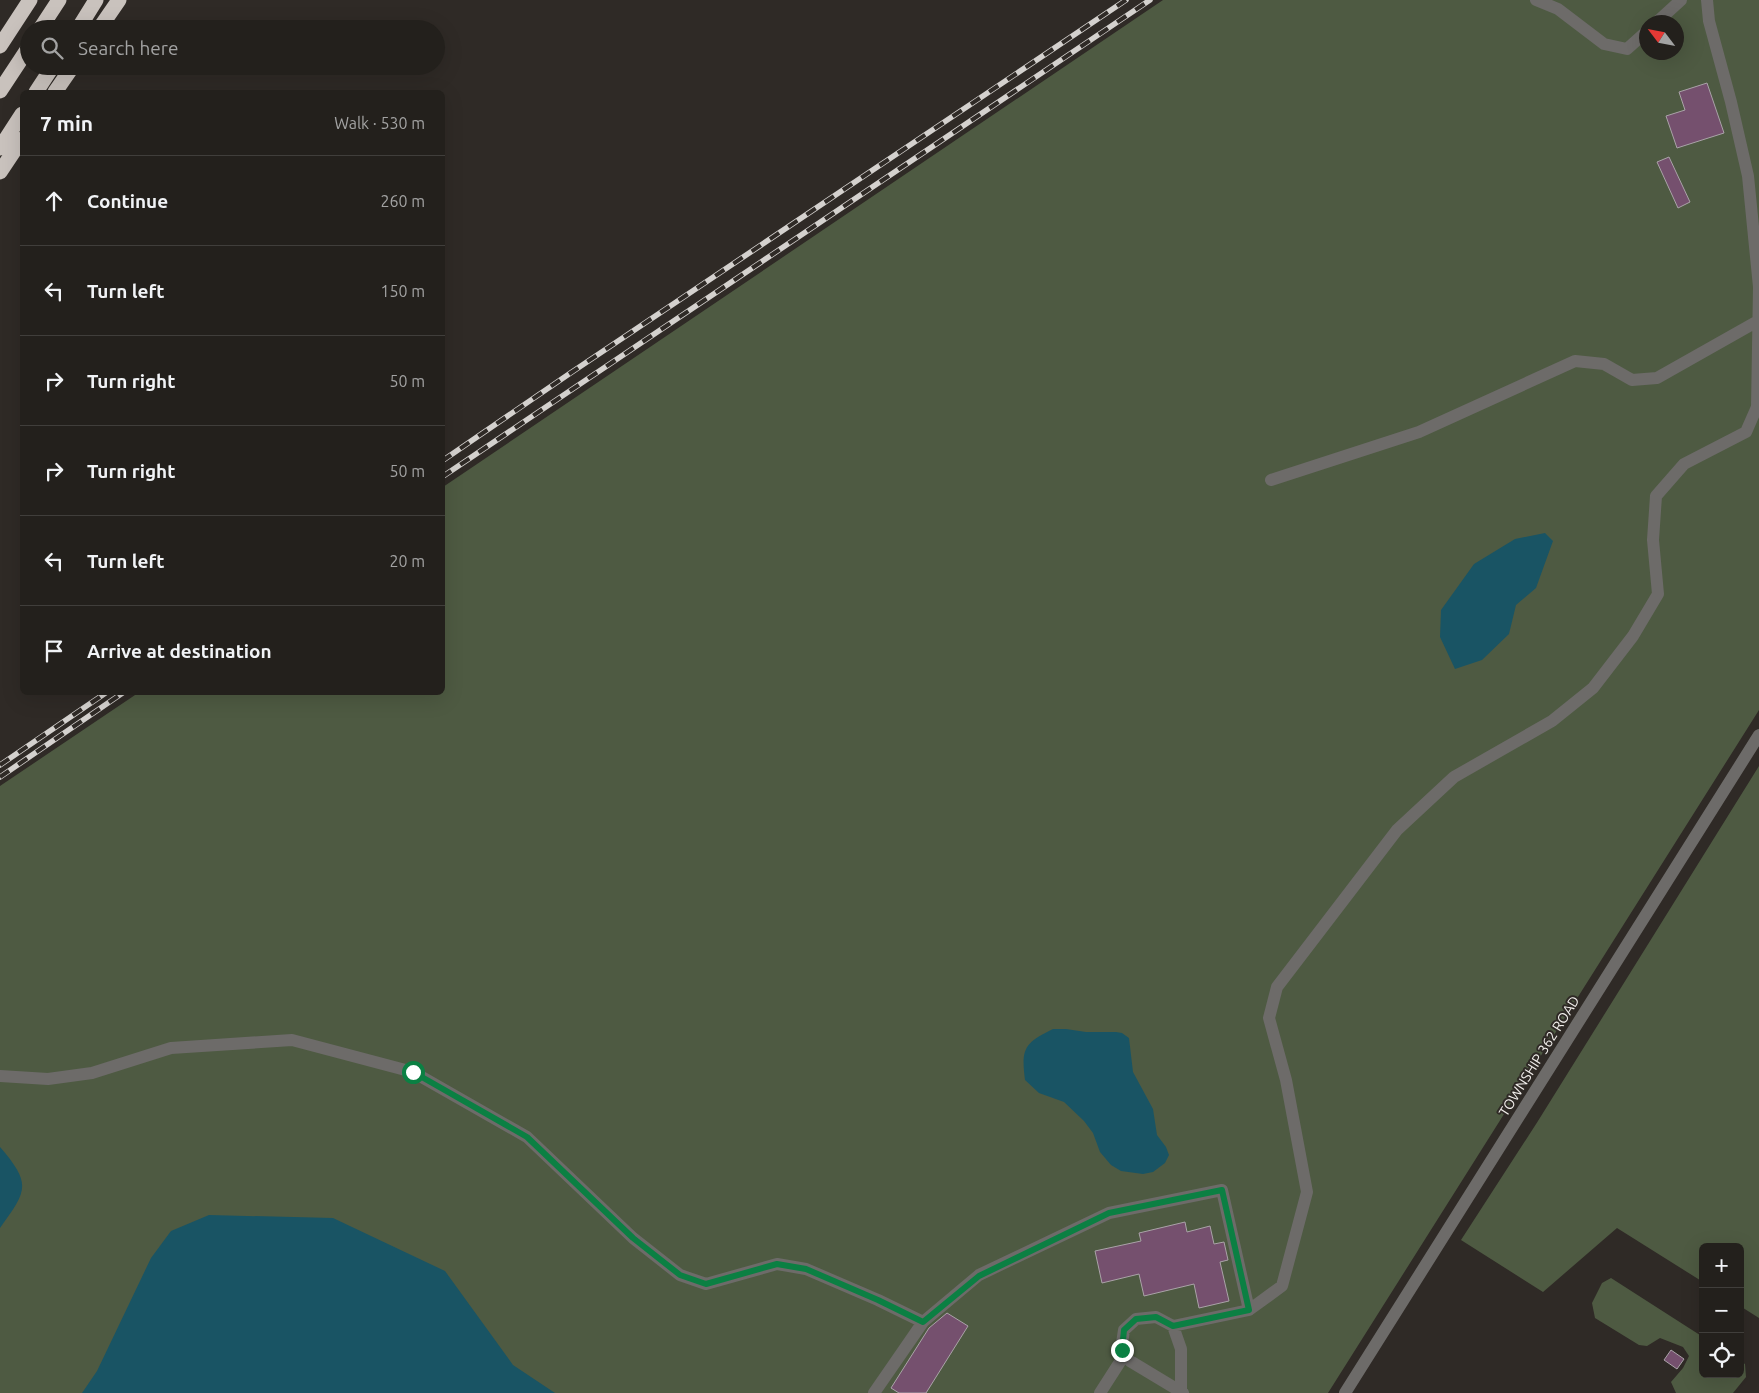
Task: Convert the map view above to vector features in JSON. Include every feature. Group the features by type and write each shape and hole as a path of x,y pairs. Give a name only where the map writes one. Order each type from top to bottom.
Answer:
{"highway":[{"path":"0,46 30,0"},
{"path":"46,20 59,0"},
{"path":"84,20 96,0"},
{"path":"105,20 119,0"},
{"path":"0,91 20,61"},
{"path":"37,90 47,75"},
{"path":"56,90 67,75"},
{"path":"0,148 20,117"},
{"path":"0,172 20,142"}],"street":[{"path":"1536,0 1558,9 1604,44 1627,49 1639,38"},
{"path":"1665,15 1682,0"},
{"path":"1182,1392 1130,1361 1122,1350 1124,1330 1136,1319 1156,1317 1173,1326 1249,1310 1282,1286 1307,1192 1286,1080 1268,1018 1277,987 1397,830 1454,777 1552,721 1594,688 1633,636 1658,594 1653,540 1656,496 1684,464 1746,432 1757,407 1759,287 1748,176 1731,102 1709,21 1707,0"},
{"path":"1271,480 1419,432 1575,361 1604,364 1632,380 1656,378 1758,321"},
{"name":"TOWNSHIP 362 ROAD","path":"1345,1393 1759,735"},
{"path":"0,1076 48,1079 92,1073 171,1048 292,1040 376,1062 413,1072 527,1137 633,1238 680,1275 706,1284 777,1264 806,1269 923,1322"},
{"path":"874,1393 923,1322 979,1276 1109,1213 1222,1190 1249,1310"},
{"path":"1173,1326 1181,1349 1182,1392"},
{"path":"1100,1393 1125,1354"}],"green space":[{"path":"1163,0 1759,0 1759,710 1328,1393 0,1393 0,786 135,695 445,695 445,486"},
{"path":"1759,766 1759,1318 1744,1309 1744,1243 1699,1243 1699,1279 1617,1228 1543,1292 1461,1240 1538,1121"},
{"path":"1611,1278 1699,1334 1699,1378 1744,1378 1744,1363 1746,1377 1733,1393 1676,1393 1671,1382 1683,1368 1689,1356 1683,1347 1660,1338 1647,1346 1639,1345 1595,1318 1592,1303 1602,1283"}],"water":[{"path":"1545,533 1553,541 1536,588 1516,605 1509,634 1482,660 1455,669 1440,637 1441,610 1474,564 1515,539"},
{"path":"1053,1029 1116,1032 1122,1033 1129,1038 1133,1072 1153,1109 1157,1135 1166,1147 1169,1155 1165,1163 1153,1172 1143,1174 1121,1171 1111,1165 1100,1152 1093,1133 1084,1121 1064,1102 1039,1093 1025,1080 1024,1054 1027,1048 1030,1043"},
{"path":"0,1147 17,1170 22,1188 16,1205 0,1228"},
{"path":"209,1215 333,1218 445,1271 513,1365 555,1393 82,1393 97,1371 151,1258 171,1231"}],"building":[{"path":"1707,83 1724,133 1677,148 1666,116 1685,110 1679,92"},
{"path":"1669,157 1690,202 1678,208 1657,162"},
{"path":"1185,1222 1187,1232 1210,1226 1214,1244 1224,1242 1228,1260 1220,1262 1229,1301 1199,1308 1194,1284 1144,1296 1139,1274 1102,1283 1095,1251 1141,1241 1139,1233"},
{"path":"947,1313 968,1326 926,1393 899,1393 891,1388 929,1328"},
{"path":"1671,1350 1684,1359 1677,1369 1664,1360"}],"railway":[{"path":"445,459 1126,0"},
{"path":"445,475 1150,0"},
{"path":"0,765 103,695"},
{"path":"0,777 120,695"}],"route":[{"path":"413,1072 527,1137 633,1238 680,1275 706,1284 777,1264 806,1269 923,1322 979,1276 1109,1213 1222,1190 1249,1310 1173,1326 1156,1317 1136,1319 1124,1330 1122,1350"}]}
